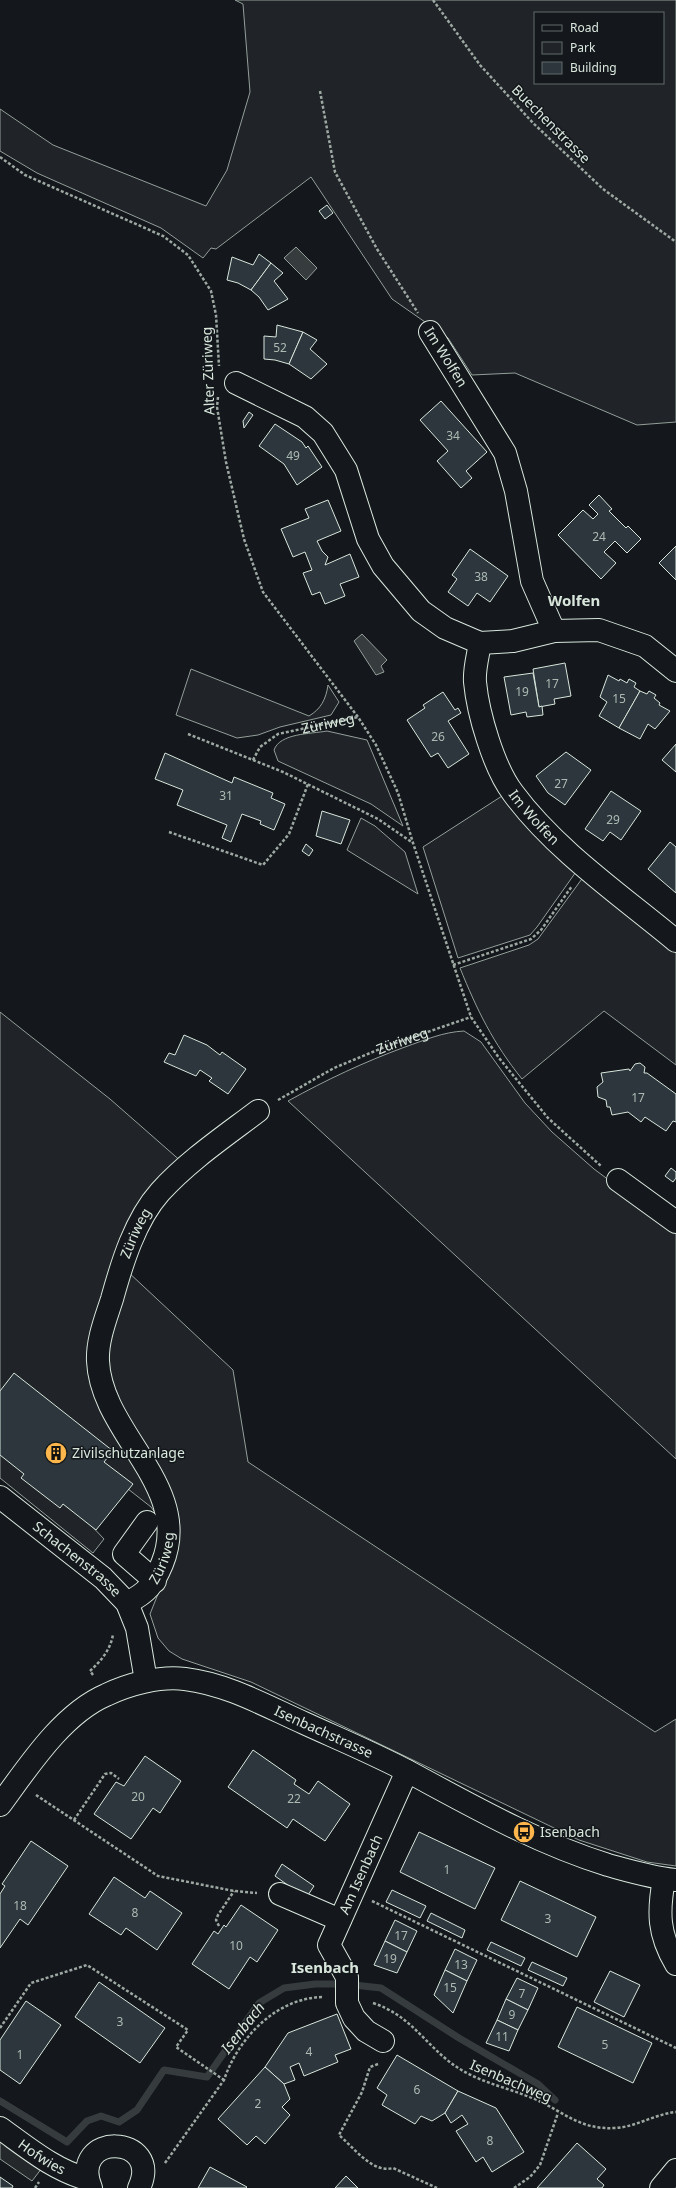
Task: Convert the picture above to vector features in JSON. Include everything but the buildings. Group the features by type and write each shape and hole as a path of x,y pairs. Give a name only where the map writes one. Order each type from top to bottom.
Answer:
{"street":[{"name":"Im Wolfen","path":"430,332 505,454 516,491 532,581 554,631"},
{"path":"227,388 299,414 323,433 346,470 365,533 383,566 421,611 445,628 480,643 513,641 554,631 599,630 645,646 676,671"},
{"name":"Im Wolfen","path":"480,643 475,681 479,708 492,751 512,792 545,832 676,941"},
{"name":"Züriweg","path":"127,1603 145,1594 155,1581 166,1554 169,1529 164,1500 155,1481 110,1409 102,1388 98,1360 102,1333 125,1253 138,1227 160,1193 190,1165 258,1110"},
{"path":"618,1180 676,1222"},
{"name":"Schachenstrasse","path":"0,1497 103,1578 127,1603 137,1628 146,1681"},
{"path":"147,1522 124,1554 155,1581"},
{"name":"Isenbachstrasse","path":"0,1805 43,1748 76,1714 105,1695 146,1681 184,1679 228,1690 250,1698 407,1771 464,1804 551,1845 623,1869 670,1879"},
{"name":"Am Isenbach","path":"347,1987 329,1945 407,1771"},
{"path":"670,1879 659,1917 669,1952 676,1964"},
{"path":"280,1894 340,1920"},
{"path":"347,1987 354,2018 366,2031 383,2041"},
{"name":"Hofwies","path":"0,2128 51,2164 89,2183"},
{"path":"89,2183 88,2168 92,2157 100,2150 110,2146 121,2146 132,2150 141,2163 143,2179 139,2188"},
{"path":"661,2188 676,2170"}],"path":[{"name":"Buechenstrasse","path":"433,0 480,65 533,123 603,189 676,242"},
{"name":"Im Wolfen","path":"320,91 335,172 377,248 430,332"},
{"name":"Alter Züriweg","path":"0,157 25,175 162,236 188,254 211,291 216,315 220,367"},
{"name":"Alter Züriweg","path":"227,388 217,407 226,462 244,539 263,592 358,717"},
{"name":"Züriweg","path":"253,760 260,747 278,734 358,717 376,745 398,793 413,843 471,1017 499,1058 548,1118 578,1147 618,1180"},
{"path":"188,734 308,784 378,819 413,843"},
{"path":"169,832 263,865 289,834 308,784"},
{"path":"453,965 531,939 541,930 586,866"},
{"name":"Züriweg","path":"258,1110 334,1068 387,1046 471,1017"},
{"path":"93,1675 90,1670 98,1664 108,1649 113,1636 113,1630"},
{"path":"74,1820 105,1774 111,1773 119,1779"},
{"path":"29,1790 158,1876 234,1891 280,1894"},
{"path":"219,1926 216,1920 218,1915 234,1891"},
{"path":"368,1899 676,2048"},
{"path":"0,2028 31,1983 87,1965 188,2030 176,2047 204,2068 224,2080"},
{"name":"Isenbachweg","path":"162,2165 167,2162 224,2080 229,2065 254,2030 277,2011 297,2002 318,1997 347,1987 385,2007 409,2022 446,2059 465,2073 490,2085 535,2100 583,2125 600,2128 616,2128 633,2125 676,2112"},
{"path":"385,2007 386,2014"},
{"path":"381,2062 370,2067 362,2092 339,2135 374,2166 387,2170 394,2168 437,2188"},
{"path":"514,2188 530,2177 540,2165 558,2113"}],"green space":[{"path":"235,0 676,0 676,422 637,425 515,373 472,375 448,338 392,299 311,177 216,249 211,248 203,258 161,228 37,173 0,151 0,109 53,145 206,206 227,170 250,92 243,4"},
{"path":"191,669 309,716 320,707 326,695 328,685 339,702 331,715 280,727 258,735 237,738 176,715"},
{"path":"327,731 367,740 403,826 371,804 278,761 274,750 277,744 283,740 297,735"},
{"path":"502,796 578,869 530,935 458,958 423,847"},
{"path":"361,818 375,826 405,852 418,894 347,850"},
{"path":"584,876 676,952 676,1065 604,1011 522,1079 502,1052 486,1026 460,968 529,945 538,939"},
{"path":"0,1012 110,1099 183,1163 157,1186 92,1367 153,1490 156,1514 151,1507 123,1485 87,1521 104,1539 93,1553 0,1478"},
{"path":"464,1031 481,1042 525,1103 552,1132 594,1169 676,1230 676,1459 288,1101 345,1072 390,1053 434,1037"},
{"path":"127,1271 233,1370 248,1462 655,1732 676,1719 676,1866 647,1862 579,1840 251,1682 182,1659 169,1651 158,1638 150,1614 170,1564 176,1537 105,1369 108,1337"}],"shaded area":[{"path":"296,247 317,268 306,280 284,258"},
{"path":"362,634 387,660 381,666 384,672 376,675 354,641"},
{"path":"0,2139 42,2168 32,2181 0,2159"}],"waterway":[{"name":"Isenbach","path":"0,2101 67,2142 87,2121 101,2116 119,2122 137,2110 164,2070 207,2077 259,2003 284,1988 315,1984 345,1984 381,1988 459,2038 538,2084 555,2100"}],"place":[{"name":"Zivilschutzanlage","path":"56,1453"},
{"name":"Isenbach","path":"524,1832"}],"district":[{"name":"Wolfen","path":"574,601"},
{"name":"Isenbach","path":"325,1968"}]}
